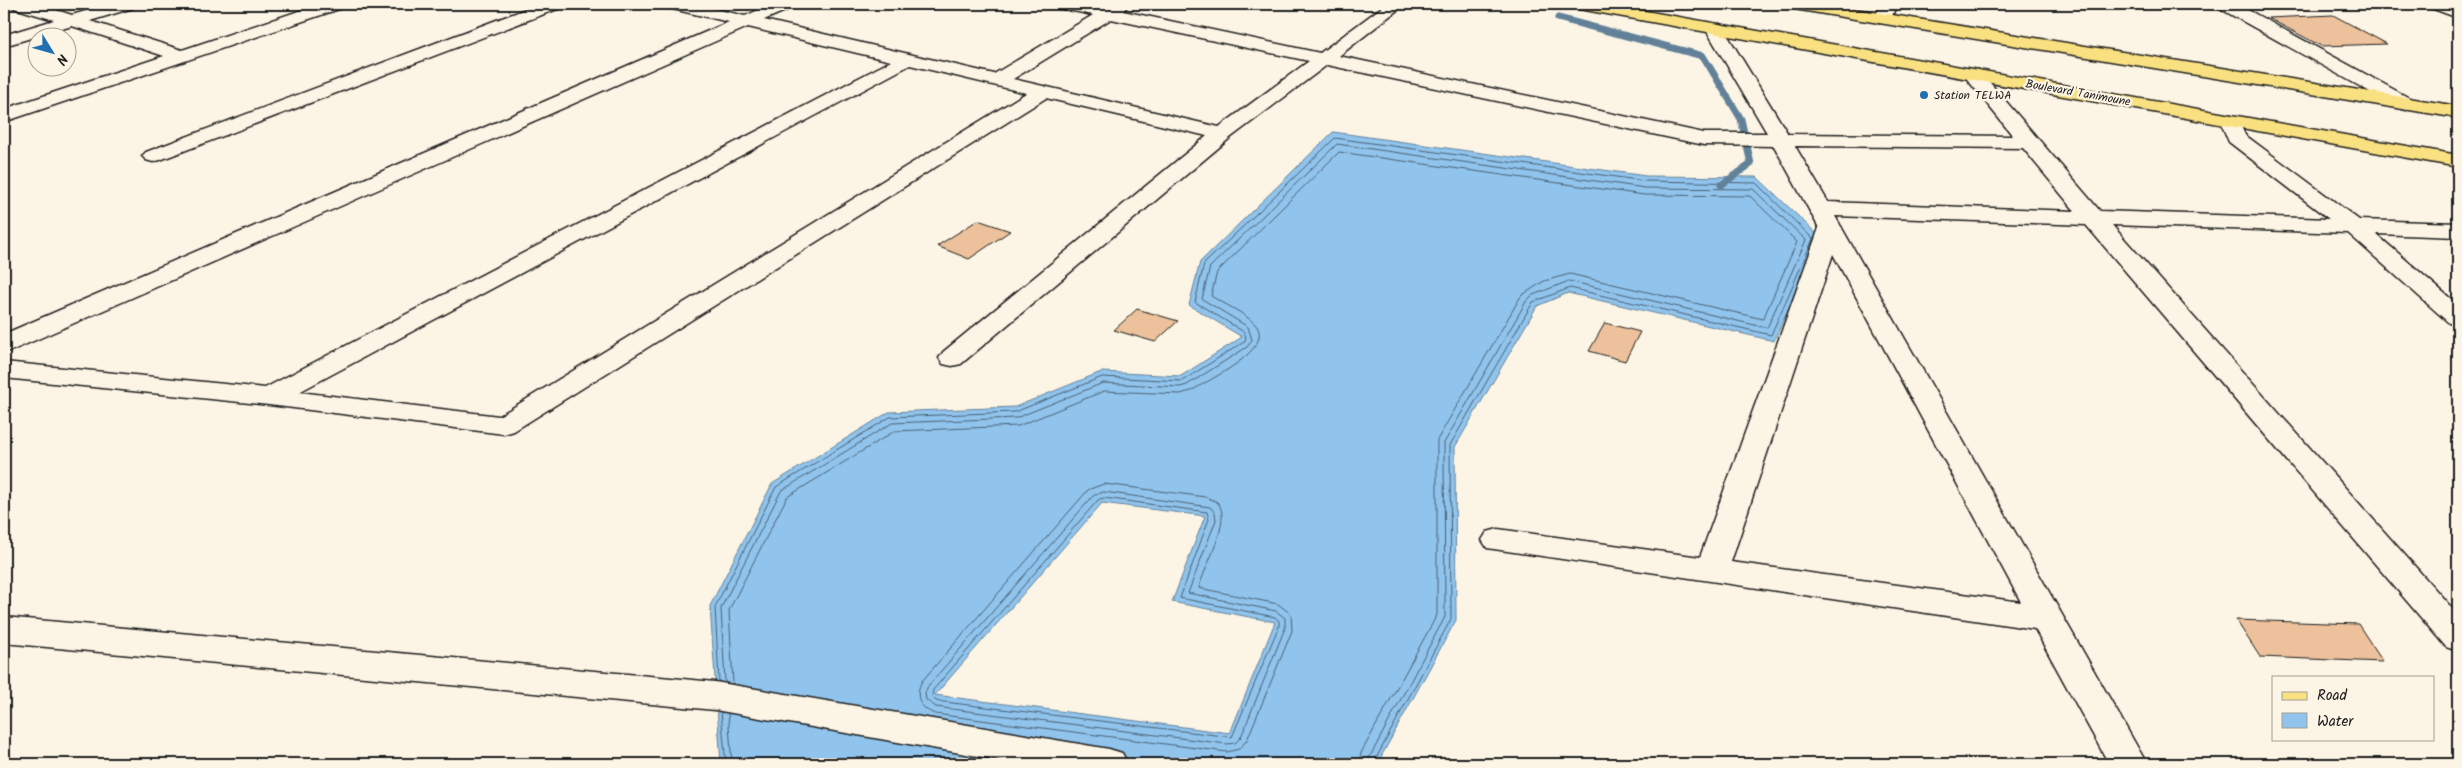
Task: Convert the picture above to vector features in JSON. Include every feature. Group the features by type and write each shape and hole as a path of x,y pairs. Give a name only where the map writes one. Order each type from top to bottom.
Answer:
{"main road":[{"name":"Boulevard Tanimoune","path":"1579,4 2458,161"},
{"path":"1794,4 1886,11 2458,112"}],"street":[{"path":"20,4 184,56"},
{"path":"4,41 127,4"},
{"path":"4,116 336,4"},
{"path":"153,156 554,4"},
{"path":"674,4 1223,134"},
{"path":"4,344 786,4"},
{"path":"1064,4 1117,8 1323,59 1704,138 2029,142"},
{"path":"952,358 1223,134 1397,4"},
{"path":"2225,4 2406,104"},
{"path":"2437,4 2458,13"},
{"path":"996,81 1117,8"},
{"path":"1714,28 1781,139 2128,764"},
{"path":"269,397 908,59"},
{"path":"1972,74 2093,218 2458,638"},
{"path":"4,370 269,397 504,425 1042,92"},
{"path":"2230,121 2236,138 2353,226 2458,318"},
{"path":"1825,218 2093,218 2458,230"},
{"path":"1712,570 1825,218"},
{"path":"1498,540 2047,618"},
{"path":"4,630 715,696 1108,764"}],"water":[{"path":"1333,132 1646,176 1757,177 1820,237 1774,341 1568,293 1537,306 1455,447 1456,620 1377,764 721,764 710,606 772,484 889,412 1015,407 1101,372 1181,376 1242,337 1189,305 1200,262","holes":["1102,503 1205,516 1172,602 1275,622 1230,733 935,695"]}],"building":[{"path":"2333,15 2387,44 2321,46 2268,18"},
{"path":"978,220 1010,231 969,259 937,246"},
{"path":"1137,309 1178,321 1155,342 1114,330"},
{"path":"1605,323 1640,332 1625,361 1589,351"},
{"path":"2236,620 2358,624 2383,662 2260,657"}],"waterway":[{"path":"1558,18 1703,56 1741,119 1751,164 1721,185"}],"place":[{"name":"Station TELWA","path":"1924,95"}]}
